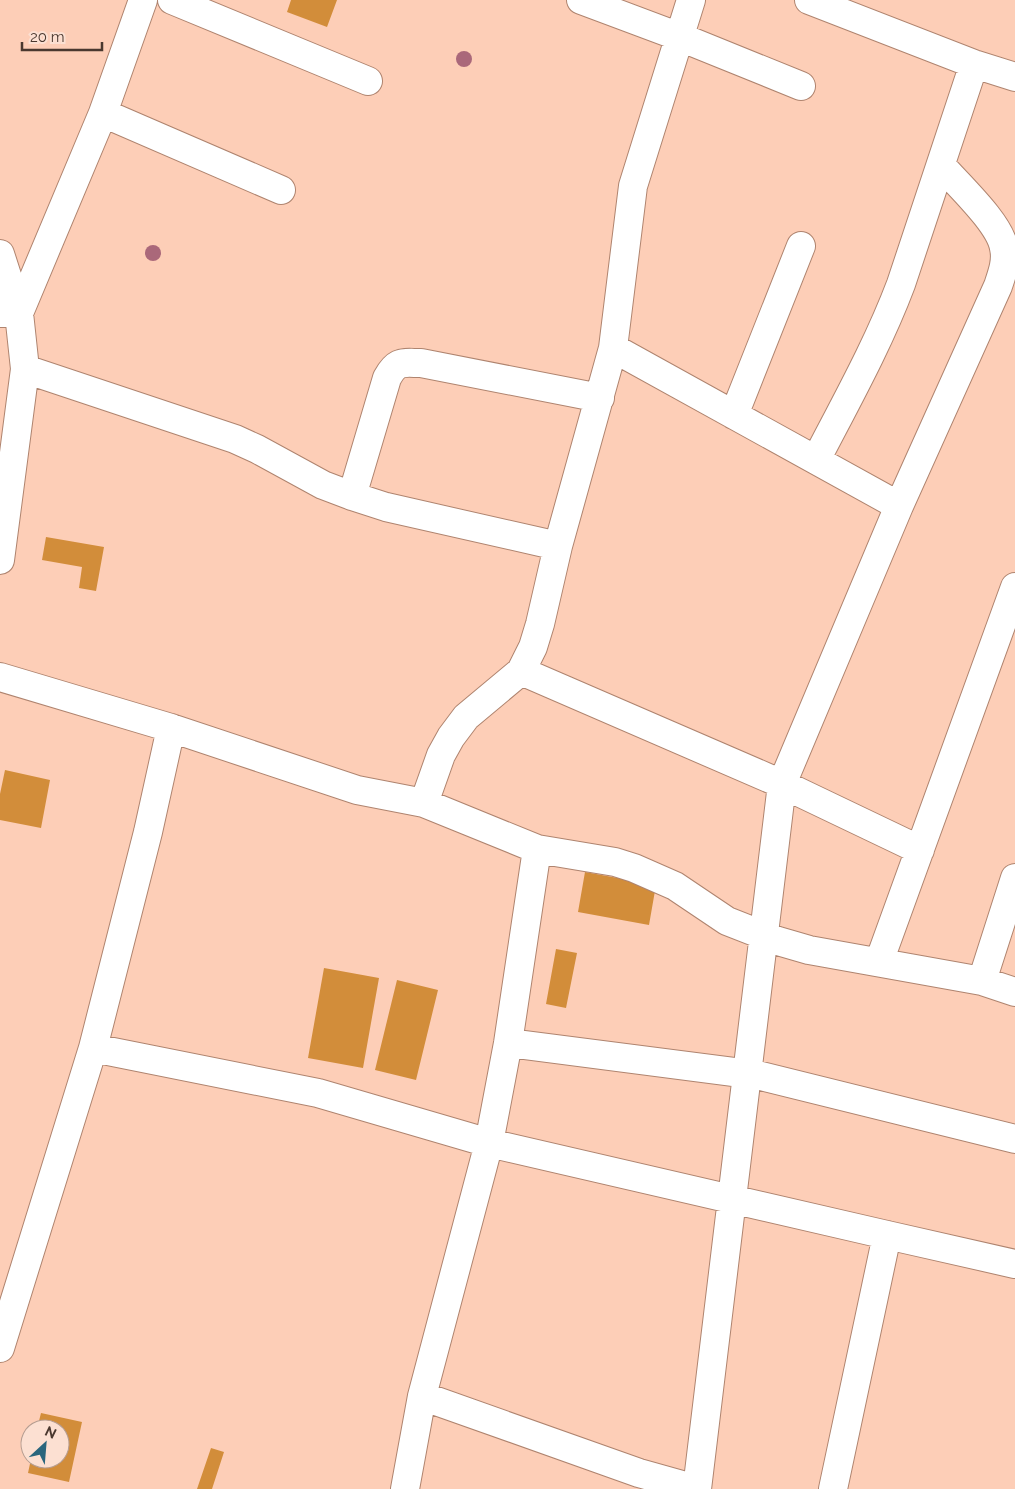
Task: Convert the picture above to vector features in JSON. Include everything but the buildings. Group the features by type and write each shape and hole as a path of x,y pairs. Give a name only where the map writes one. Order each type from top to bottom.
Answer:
{"street":[{"path":"9,313 103,113 143,0"},
{"path":"172,0 368,81"},
{"path":"581,0 680,37 801,86"},
{"path":"424,803 441,755 451,737 466,717 521,671 533,647 558,546 614,348 633,186 691,0"},
{"path":"809,0 974,64 1015,77"},
{"path":"816,460 879,339 889,315 974,64"},
{"path":"103,113 280,190"},
{"path":"422,1396 639,1473 696,1489 782,784 899,506 998,286 1004,268 1004,248 996,227 940,165"},
{"path":"734,415 801,246"},
{"path":"0,254 9,313 26,369 0,560"},
{"path":"614,348 899,506"},
{"path":"352,496 387,378 393,367 402,364 421,363 600,398"},
{"path":"26,369 235,439 352,496 386,507 558,546"},
{"path":"879,962 1015,587"},
{"path":"521,671 782,784 920,850"},
{"path":"0,677 171,728 357,790 424,803 537,849 615,862 634,868 675,886 727,921 764,936 808,950 982,981 1015,992"},
{"path":"0,1348 93,1048 148,832 171,728"},
{"path":"405,1489 422,1396 489,1143 508,1043 537,849"},
{"path":"982,981 1015,878"},
{"path":"508,1043 747,1074 802,1085 1015,1139"},
{"path":"93,1048 318,1093 489,1143 1015,1264"},
{"path":"833,1489 887,1236"}]}
